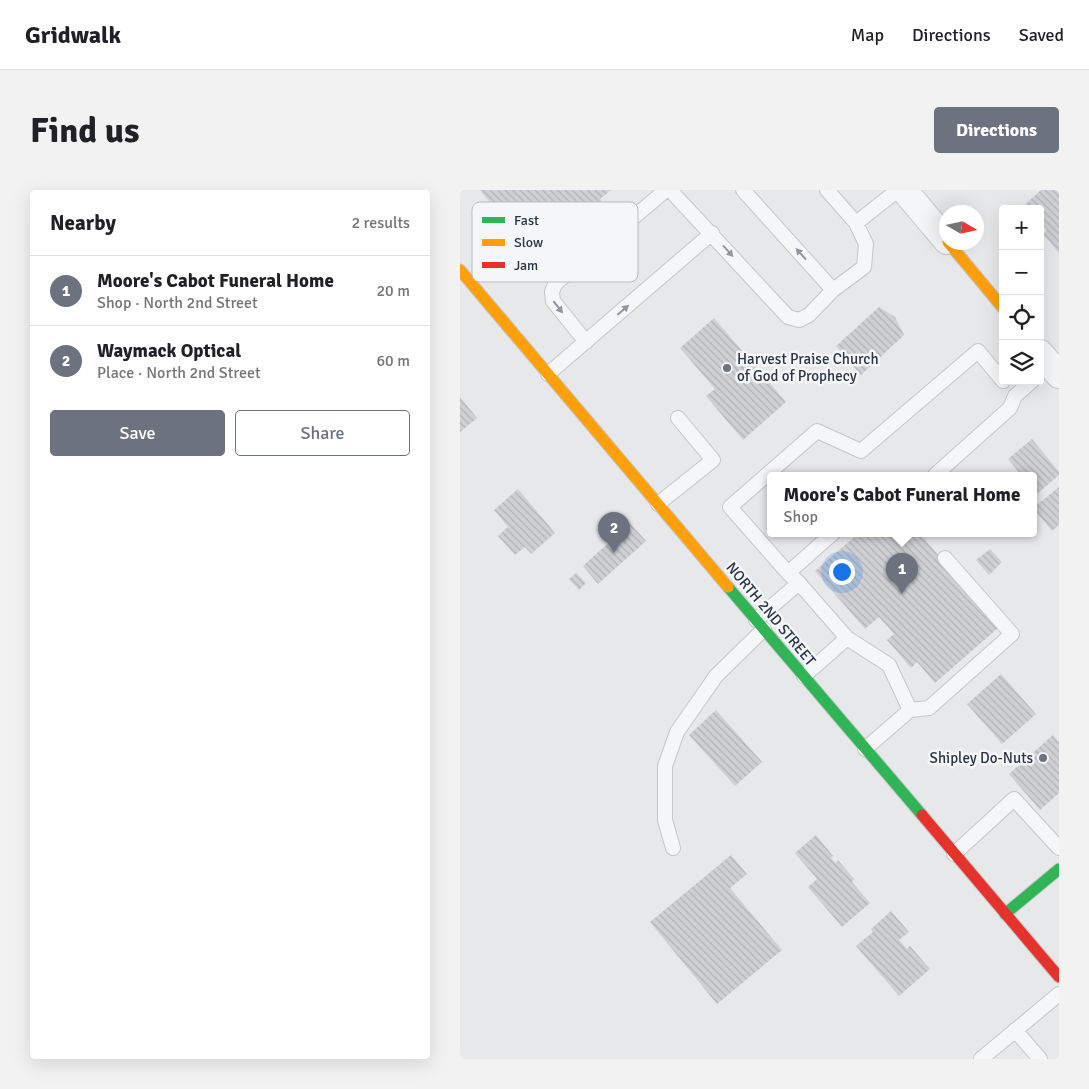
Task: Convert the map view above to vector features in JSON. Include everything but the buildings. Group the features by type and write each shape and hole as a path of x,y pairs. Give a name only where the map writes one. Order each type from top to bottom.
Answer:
{"main road":[{"path":"954,250 999,303"},
{"name":"NORTH 2ND STREET","path":"460,270 1059,977"},
{"path":"1005,914 1059,869"}],"street":[{"path":"904,190 939,232"}],"lane":[{"path":"638,214 666,190"},
{"path":"670,190 788,317 799,320 809,315 833,290 864,267 866,244 856,223 828,190"},
{"path":"743,190 833,290"},
{"path":"856,223 898,190"},
{"path":"548,374 712,233"},
{"path":"557,282 552,292 553,301 586,342"},
{"path":"770,472 817,431 861,451 978,352 999,376"},
{"path":"1006,385 1015,396"},
{"path":"938,472 1010,408 1015,396 1027,385"},
{"path":"658,504 713,460 678,418"},
{"path":"767,475 730,507 848,638 889,665 910,710"},
{"path":"788,573 828,537"},
{"path":"865,749 910,710 929,708 1012,634 945,558"},
{"path":"673,848 665,820 666,766 677,732 716,676 760,624 799,583"},
{"path":"804,676 848,638"},
{"path":"954,854 1014,799 1059,848"},
{"path":"982,1059 1059,994"},
{"path":"1015,1030 1040,1059"}],"traffic: fast":[{"path":"728,587 922,815"},
{"path":"1005,914 1059,869"}],"traffic: slow":[{"path":"955,250 999,303"},
{"path":"460,270 728,587"}],"traffic: jam":[{"path":"922,815 1059,977"}],"place":[{"name":"Harvest Praise Church of God of Prophecy","path":"727,368"},
{"name":"Waymack Optical","path":"614,553"},
{"name":"Moore's Cabot Funeral Home","path":"902,594"},
{"name":"Shipley Do-Nuts","path":"1043,758"}]}
